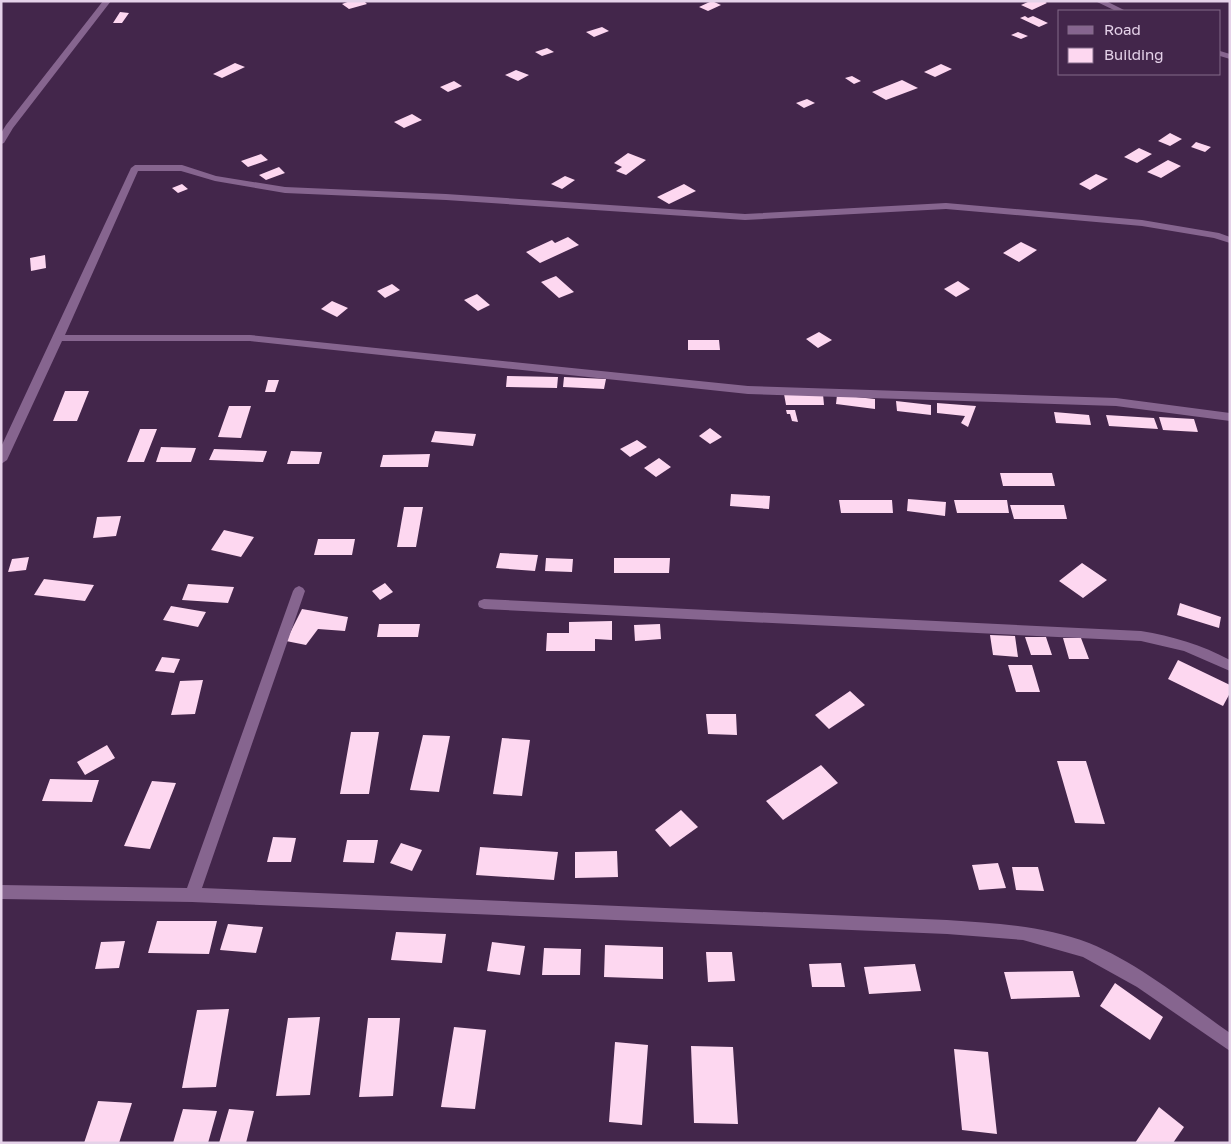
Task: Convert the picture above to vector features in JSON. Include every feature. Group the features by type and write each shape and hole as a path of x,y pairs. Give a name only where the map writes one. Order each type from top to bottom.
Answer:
{"street":[{"path":"1,141 9,127 107,1"},
{"path":"1099,1 1120,10"},
{"path":"1,460 135,168 182,168 215,178 285,190 745,217 946,206 1142,223 1216,235 1230,240"},
{"path":"58,338 250,338 748,390 1116,402 1230,417"},
{"path":"192,895 298,591"},
{"path":"484,604 1141,636 1172,641 1230,666"},
{"path":"1,892 192,895 947,927 1023,933 1086,950 1143,981 1230,1043"}],"building":[{"path":"350,1 364,1 367,4 349,9 342,4"},
{"path":"712,1 721,5 708,11 699,7"},
{"path":"1030,1 1044,1 1047,3 1032,10 1021,5"},
{"path":"120,12 129,13 122,23 113,23"},
{"path":"1025,16 1028,18 1033,16 1048,23 1039,27 1020,18"},
{"path":"602,27 609,31 594,37 586,32"},
{"path":"1018,32 1028,36 1021,39 1011,35"},
{"path":"547,48 554,52 542,56 535,52"},
{"path":"235,63 245,67 222,78 213,74"},
{"path":"941,64 952,69 935,77 924,72"},
{"path":"516,70 529,75 518,81 505,75"},
{"path":"852,76 861,81 854,84 845,78"},
{"path":"902,80 918,88 886,100 872,92"},
{"path":"454,81 462,86 448,92 440,87"},
{"path":"807,99 815,103 804,108 796,103"},
{"path":"412,114 422,120 404,128 394,122"},
{"path":"1170,133 1182,139 1170,146 1158,141"},
{"path":"1196,142 1211,147 1205,152 1191,147"},
{"path":"1139,148 1152,154 1137,163 1124,157"},
{"path":"628,153 646,160 626,175 616,171 622,167 614,163"},
{"path":"261,154 268,160 248,167 241,161"},
{"path":"1168,160 1181,166 1161,178 1147,172"},
{"path":"279,167 285,173 266,180 259,175"},
{"path":"1096,174 1108,179 1090,190 1079,184"},
{"path":"565,176 575,180 562,189 551,184"},
{"path":"182,184 188,189 178,193 172,188"},
{"path":"684,184 696,191 669,204 657,197"},
{"path":"568,237 579,245 540,263 526,252 552,240 555,243"},
{"path":"1021,242 1037,250 1019,262 1003,253"},
{"path":"45,255 46,268 31,271 30,258"},
{"path":"556,276 574,292 559,298 541,282"},
{"path":"958,281 970,289 956,297 944,289"},
{"path":"392,284 400,290 385,298 377,291"},
{"path":"477,294 490,305 478,311 464,300"},
{"path":"332,301 348,308 337,317 321,309"},
{"path":"819,332 832,340 818,348 806,339"},
{"path":"688,340 719,340 720,350 688,350"},
{"path":"507,376 558,377 557,388 506,387"},
{"path":"564,377 606,379 604,389 563,387"},
{"path":"268,380 279,380 275,392 265,392"},
{"path":"65,391 89,391 77,421 53,421"},
{"path":"784,394 823,394 824,405 786,405"},
{"path":"837,395 875,399 875,409 836,404"},
{"path":"896,401 931,405 931,415 897,411"},
{"path":"937,403 976,406 968,427 961,423 965,416 937,413"},
{"path":"229,406 251,406 241,438 218,437"},
{"path":"786,410 795,410 798,422 792,421 790,414 787,414"},
{"path":"1054,412 1089,415 1091,425 1056,423"},
{"path":"1106,415 1154,418 1158,429 1109,426"},
{"path":"1159,417 1194,419 1198,432 1163,430"},
{"path":"710,428 722,437 710,444 699,436"},
{"path":"140,429 157,429 144,462 127,462"},
{"path":"435,431 476,434 473,446 431,442"},
{"path":"637,440 647,447 630,457 620,449"},
{"path":"161,447 196,448 191,462 156,462"},
{"path":"214,449 267,451 263,462 209,460"},
{"path":"291,451 322,452 319,464 287,464"},
{"path":"430,454 428,467 380,467 383,455"},
{"path":"659,458 671,467 656,477 644,468"},
{"path":"1000,473 1052,473 1055,486 1003,486"},
{"path":"731,494 770,496 769,509 730,506"},
{"path":"908,499 946,502 945,516 907,511"},
{"path":"839,500 892,500 893,513 841,513"},
{"path":"954,500 1007,500 1009,513 957,513"},
{"path":"1010,505 1064,505 1067,519 1014,519"},
{"path":"404,507 423,507 416,547 397,547"},
{"path":"121,516 116,536 93,538 97,517"},
{"path":"224,530 254,537 241,557 211,550"},
{"path":"318,539 355,539 352,555 314,555"},
{"path":"500,553 538,555 535,571 496,568"},
{"path":"29,557 26,570 8,572 12,559"},
{"path":"546,558 573,559 572,572 545,571"},
{"path":"614,558 670,558 669,573 614,573"},
{"path":"1082,563 1107,580 1083,598 1059,581"},
{"path":"44,579 94,585 85,601 34,595"},
{"path":"385,583 393,592 380,600 372,591"},
{"path":"188,584 234,587 228,603 182,600"},
{"path":"1180,603 1221,617 1219,628 1177,615"},
{"path":"171,606 206,612 198,627 163,620"},
{"path":"302,609 348,617 345,631 318,629 306,645 286,641"},
{"path":"612,621 612,640 595,639 595,651 546,651 547,633 569,633 569,622"},
{"path":"379,624 420,624 418,637 377,637"},
{"path":"660,624 661,639 635,641 634,625"},
{"path":"990,635 1015,636 1018,657 993,655"},
{"path":"1025,637 1046,637 1052,655 1031,655"},
{"path":"1063,638 1081,638 1089,659 1069,659"},
{"path":"162,657 180,659 174,673 155,671"},
{"path":"1178,660 1230,685 1230,693 1223,706 1168,679"},
{"path":"1008,665 1032,665 1040,692 1016,692"},
{"path":"203,680 195,714 171,715 180,681"},
{"path":"850,691 865,705 829,729 815,715"},
{"path":"706,714 736,714 737,735 708,734"},
{"path":"351,732 379,732 369,794 340,794"},
{"path":"423,735 450,736 439,792 410,790"},
{"path":"502,738 530,740 522,796 493,794"},
{"path":"107,745 115,758 85,775 77,762"},
{"path":"1057,761 1086,761 1105,824 1075,823"},
{"path":"821,765 838,783 783,820 766,801"},
{"path":"50,779 99,780 92,802 42,801"},
{"path":"152,781 176,783 150,849 124,846"},
{"path":"681,810 698,827 670,847 655,830"},
{"path":"273,837 296,838 291,862 267,862"},
{"path":"347,840 378,840 374,863 343,862"},
{"path":"401,843 422,850 412,871 390,863"},
{"path":"480,847 558,852 554,880 476,875"},
{"path":"617,851 618,877 575,878 575,852"},
{"path":"998,863 1006,888 979,890 972,865"},
{"path":"1012,867 1038,867 1044,891 1016,890"},
{"path":"157,921 217,921 209,954 148,953"},
{"path":"228,924 263,927 256,953 220,950"},
{"path":"396,932 446,934 442,963 391,960"},
{"path":"125,941 119,968 95,969 101,942"},
{"path":"492,942 525,946 520,975 487,971"},
{"path":"605,945 663,947 663,979 604,977"},
{"path":"544,948 581,949 580,975 542,975"},
{"path":"706,952 732,952 735,981 708,982"},
{"path":"841,963 845,987 812,987 809,964"},
{"path":"915,964 921,991 869,994 864,967"},
{"path":"1073,971 1080,997 1011,999 1004,972"},
{"path":"1115,983 1163,1017 1150,1040 1100,1006"},
{"path":"229,1009 216,1087 182,1088 197,1010"},
{"path":"320,1017 310,1095 276,1096 288,1018"},
{"path":"368,1018 400,1018 393,1096 359,1097"},
{"path":"454,1027 486,1030 475,1109 441,1107"},
{"path":"615,1042 648,1045 642,1125 609,1122"},
{"path":"691,1046 733,1047 738,1124 694,1123"},
{"path":"954,1049 988,1052 997,1134 962,1130"},
{"path":"98,1101 132,1103 119,1143 84,1143"},
{"path":"1159,1107 1184,1127 1173,1143 1135,1143"},
{"path":"183,1109 217,1111 208,1143 173,1143"},
{"path":"229,1109 254,1111 246,1143 219,1143"}]}
